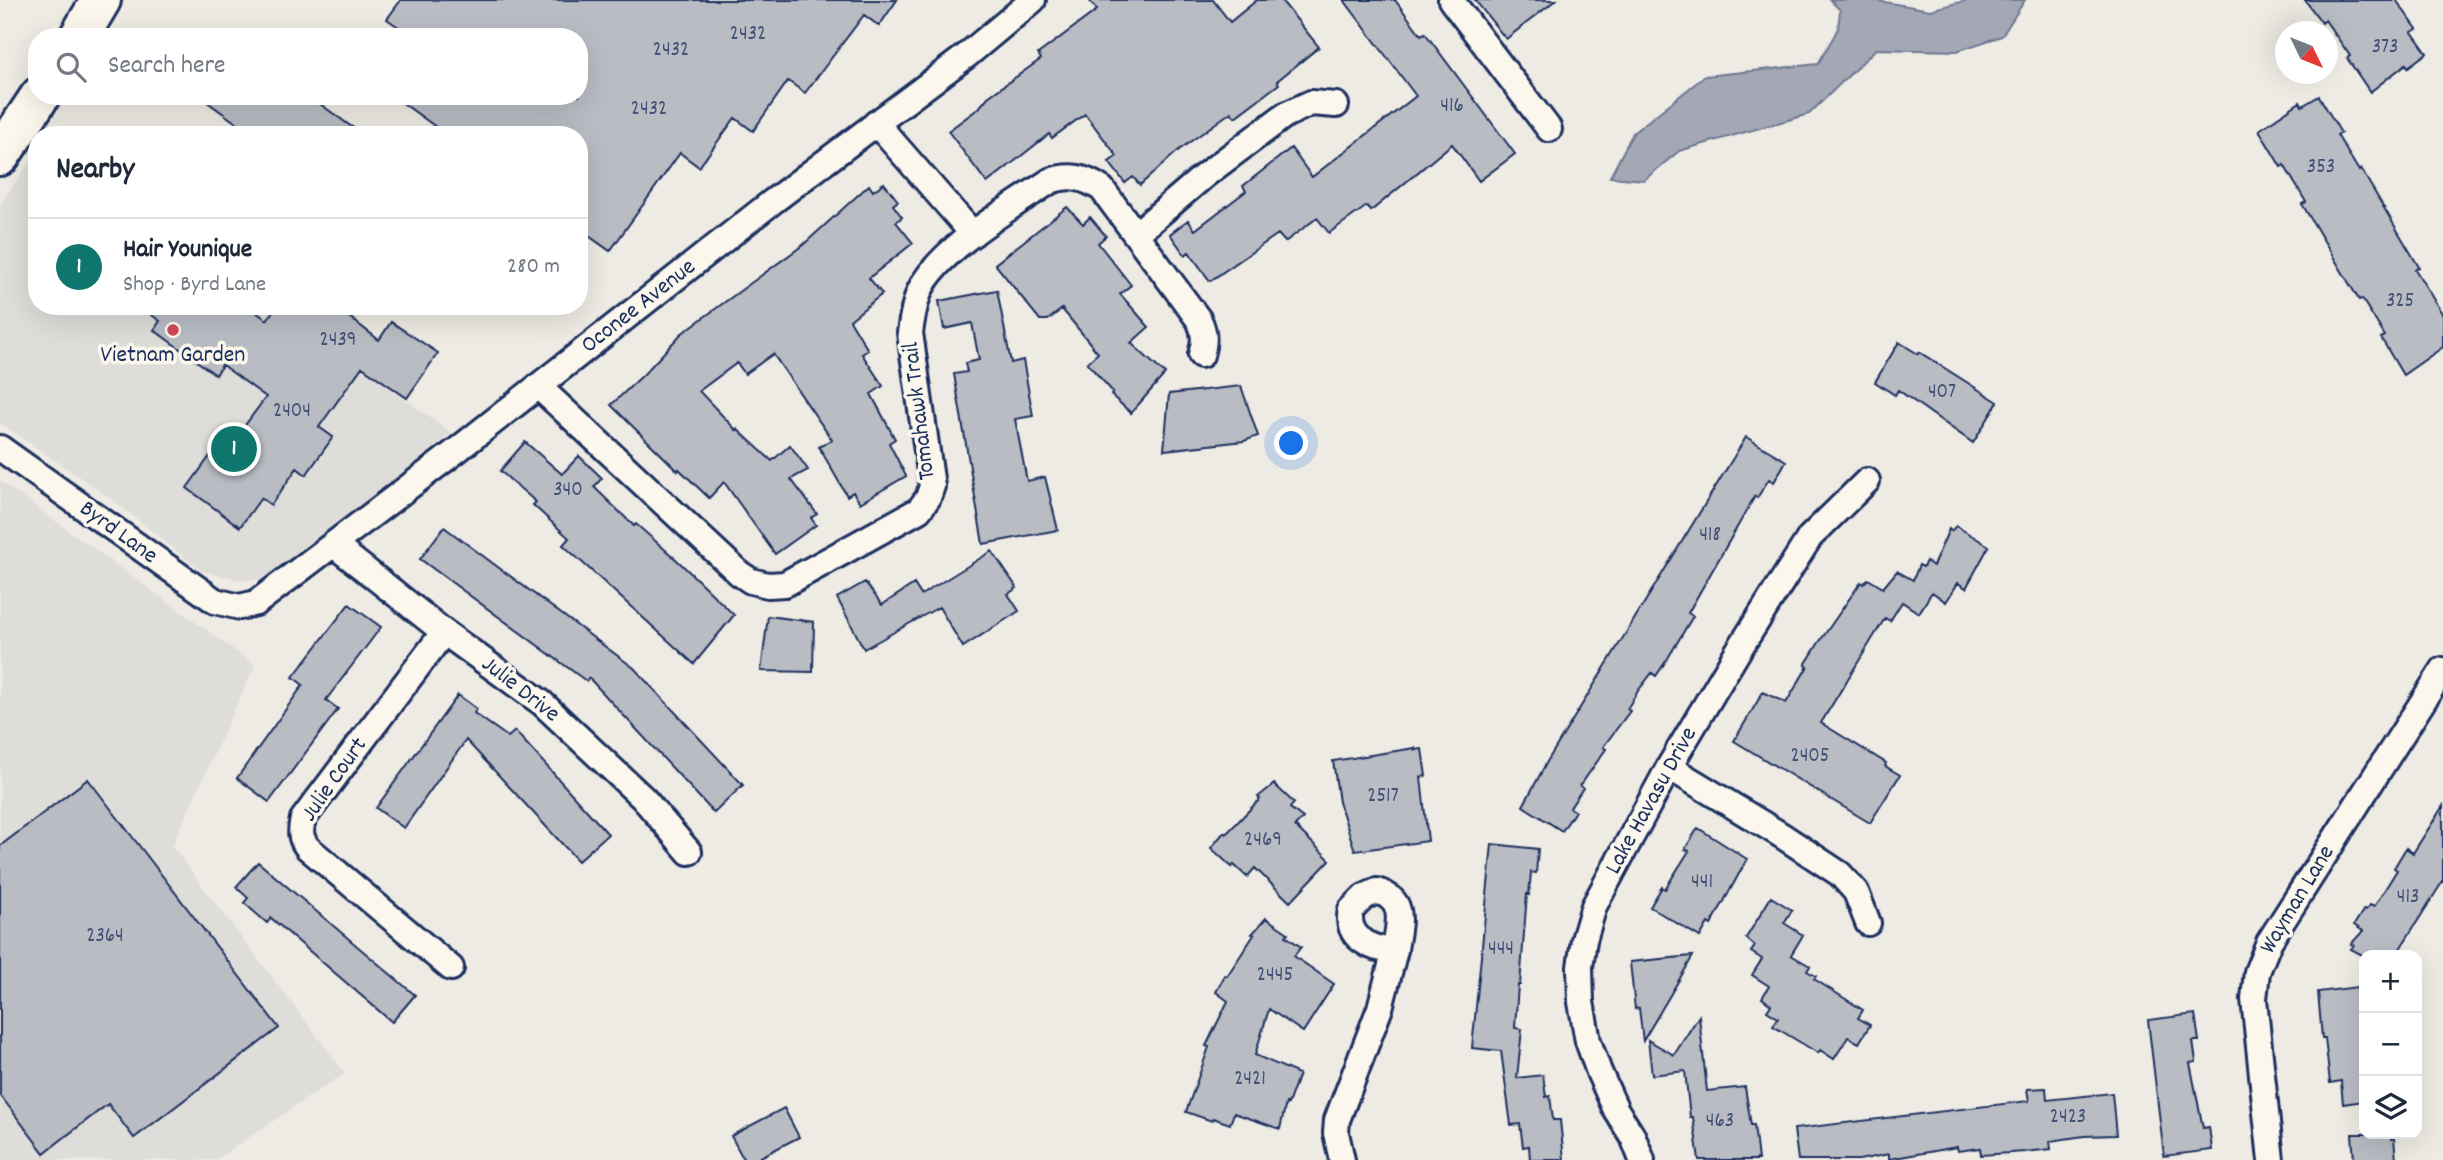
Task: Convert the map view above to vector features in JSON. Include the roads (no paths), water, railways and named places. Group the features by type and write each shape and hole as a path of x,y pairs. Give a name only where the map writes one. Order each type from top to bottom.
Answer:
{"main road":[{"path":"85,28 102,0"},
{"path":"0,156 34,105"}],"street":[{"name":"Oconee Avenue","path":"240,607 263,599 334,545 966,56 1033,0"},
{"path":"1451,0 1549,129"},
{"path":"1136,234 1205,175 1285,115 1311,103 1336,105"},
{"path":"876,123 973,234"},
{"name":"Tomahawk Trail","path":"538,386 739,573 751,581 768,585 785,584 906,519 919,510 928,498 932,486 910,333 921,289 934,267 973,234 1050,181 1076,176 1102,188 1199,320 1205,343 1201,355"},
{"name":"Byrd Lane","path":"0,448 215,601 240,607"},
{"name":"Lake Havasu Drive","path":"1642,1160 1604,1085 1592,1052 1581,1002 1580,967 1584,940 1594,906 1669,767 1810,537 1867,481"},
{"name":"Julie Drive","path":"334,545 444,632 542,703 644,799 689,852"},
{"name":"Julie Court","path":"444,632 303,819 300,831 308,848 451,968"},
{"name":"Wayman Lane","path":"2272,1160 2254,999 2257,972 2269,942 2443,670"},
{"path":"1669,767 1840,874 1856,892 1868,923"},
{"path":"1342,1160 1336,1133 1337,1120 1380,1008 1395,950"}],"place":[{"name":"Vietnam Garden","path":"173,330"},
{"name":"Hair Younique","path":"234,449"}]}
